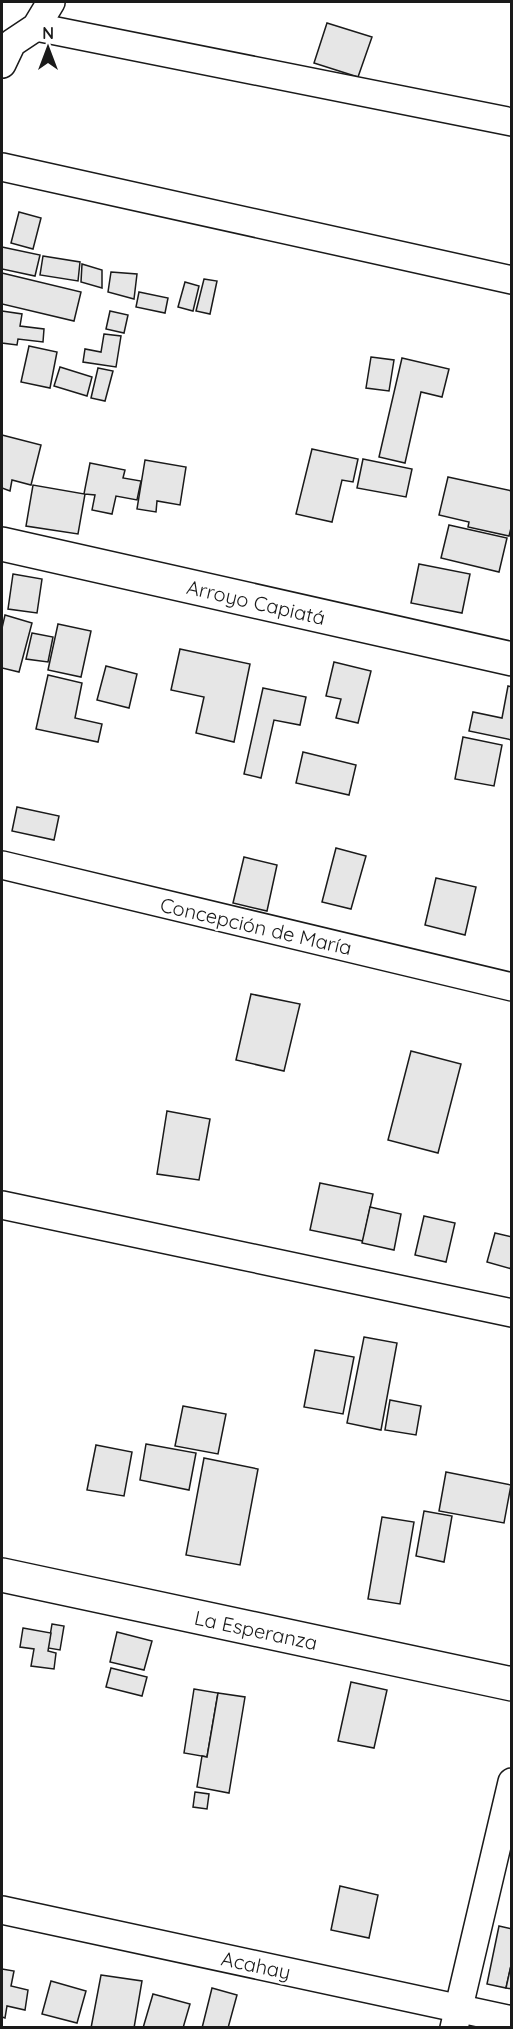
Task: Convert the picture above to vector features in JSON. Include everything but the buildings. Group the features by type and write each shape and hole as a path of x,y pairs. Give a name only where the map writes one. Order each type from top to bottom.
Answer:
{"street":[{"path":"5,49 36,27 51,2"},
{"path":"36,27 512,122"},
{"path":"2,167 512,280"},
{"name":"Arroyo Capiatá","path":"2,544 512,659"},
{"name":"Concepción de María","path":"2,865 512,987"},
{"path":"2,1205 512,1313"},
{"name":"La Esperanza","path":"2,1575 512,1684"},
{"path":"456,2018 512,1782"},
{"name":"Acahay","path":"2,1910 456,2018 512,2020"}]}
